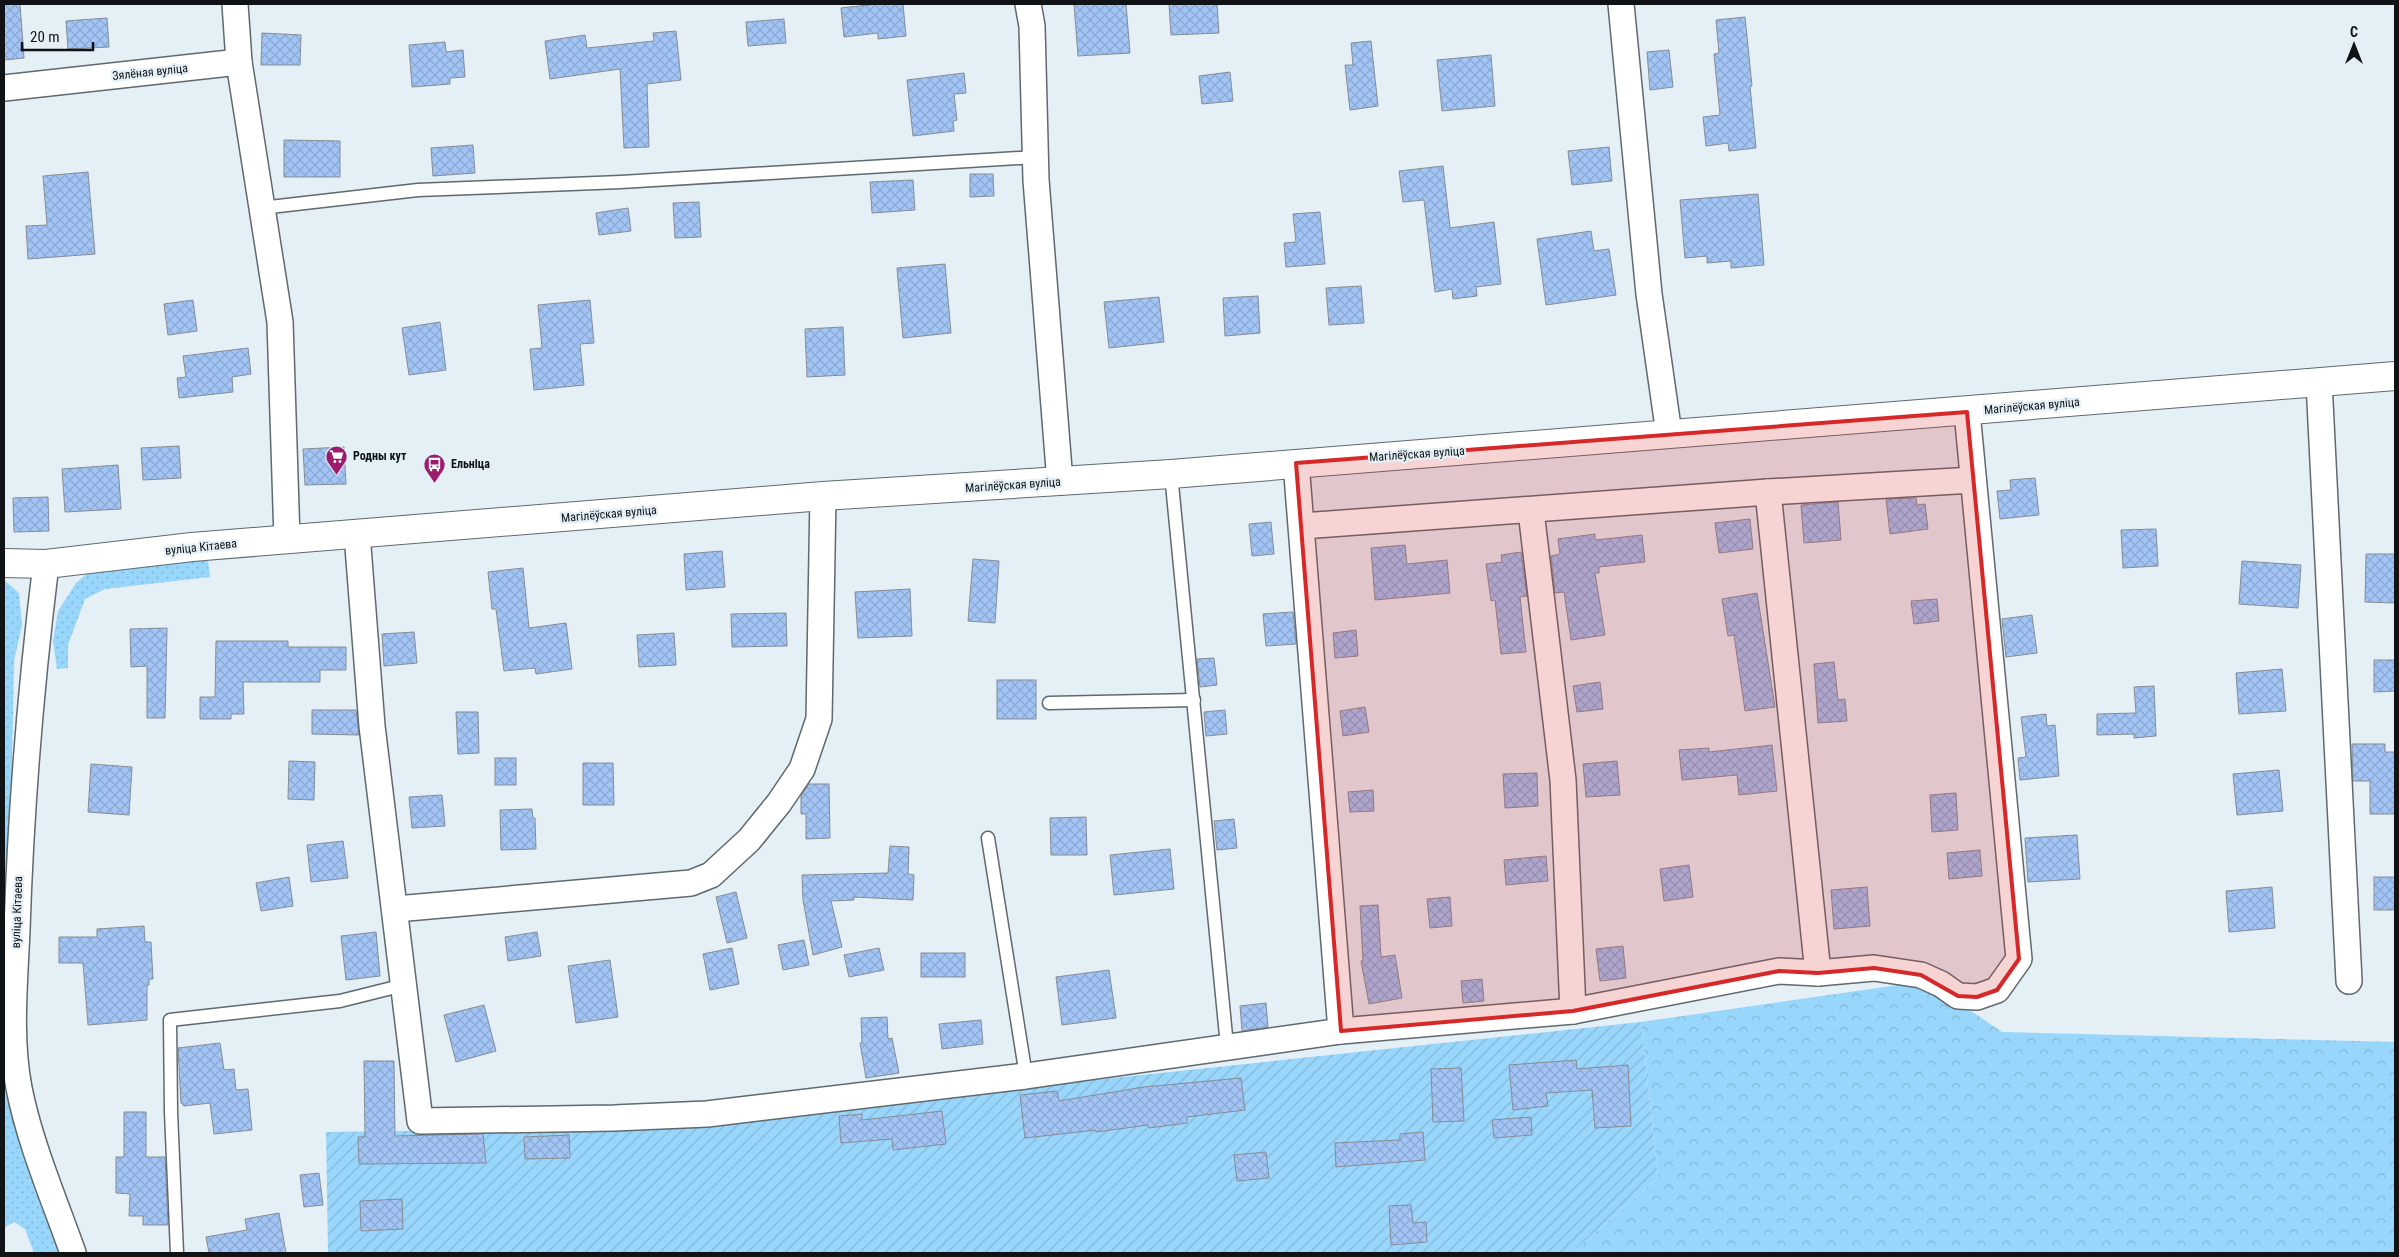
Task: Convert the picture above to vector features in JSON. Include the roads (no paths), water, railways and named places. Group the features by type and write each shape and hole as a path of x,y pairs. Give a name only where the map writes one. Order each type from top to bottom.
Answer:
{"main road":[{"name":"Магілёўская вуліца","path":"357,534 823,496 1171,474 1967,412 2395,376"},
{"name":"вуліца Кітаева","path":"4,562 46,564 287,539 357,534"}],"street":[{"path":"235,4 239,62 280,322 287,539"},
{"path":"1028,4 1032,26 1035,157 1060,482"},
{"path":"1621,4 1648,294 1669,434"},
{"name":"Зялёная вуліца","path":"4,88 239,62"},
{"path":"2319,382 2348,980"},
{"path":"357,534 372,726 396,909 420,1121 614,1118 707,1114 1026,1076 1341,1031 1573,1011 1779,971 1818,973 1874,968 1921,975 1941,984 1958,996 1977,997 1997,990 2019,959 1967,412"},
{"path":"1296,463 1341,1031"},
{"path":"1302,526 1531,511 1768,492 1973,480"},
{"path":"1768,492 1818,973"},
{"path":"396,909 691,882 711,875 749,840 779,803 802,769 819,719 823,496"},
{"path":"1531,511 1564,780 1573,1011"},
{"name":"вуліца Кітаева","path":"46,564 27,747 18,877 14,1026 15,1062 25,1113 73,1253"}],"lane":[{"path":"262,208 418,190 631,182 1035,157"},
{"path":"1171,474 1227,1046"},
{"path":"1049,703 1194,700"},
{"path":"988,838 1026,1076"},
{"path":"177,1253 171,1112 170,1020 340,1001 404,985"}],"place":[{"name":"Родны кут","path":"337,475"},
{"name":"Ельніца","path":"435,483"}]}
